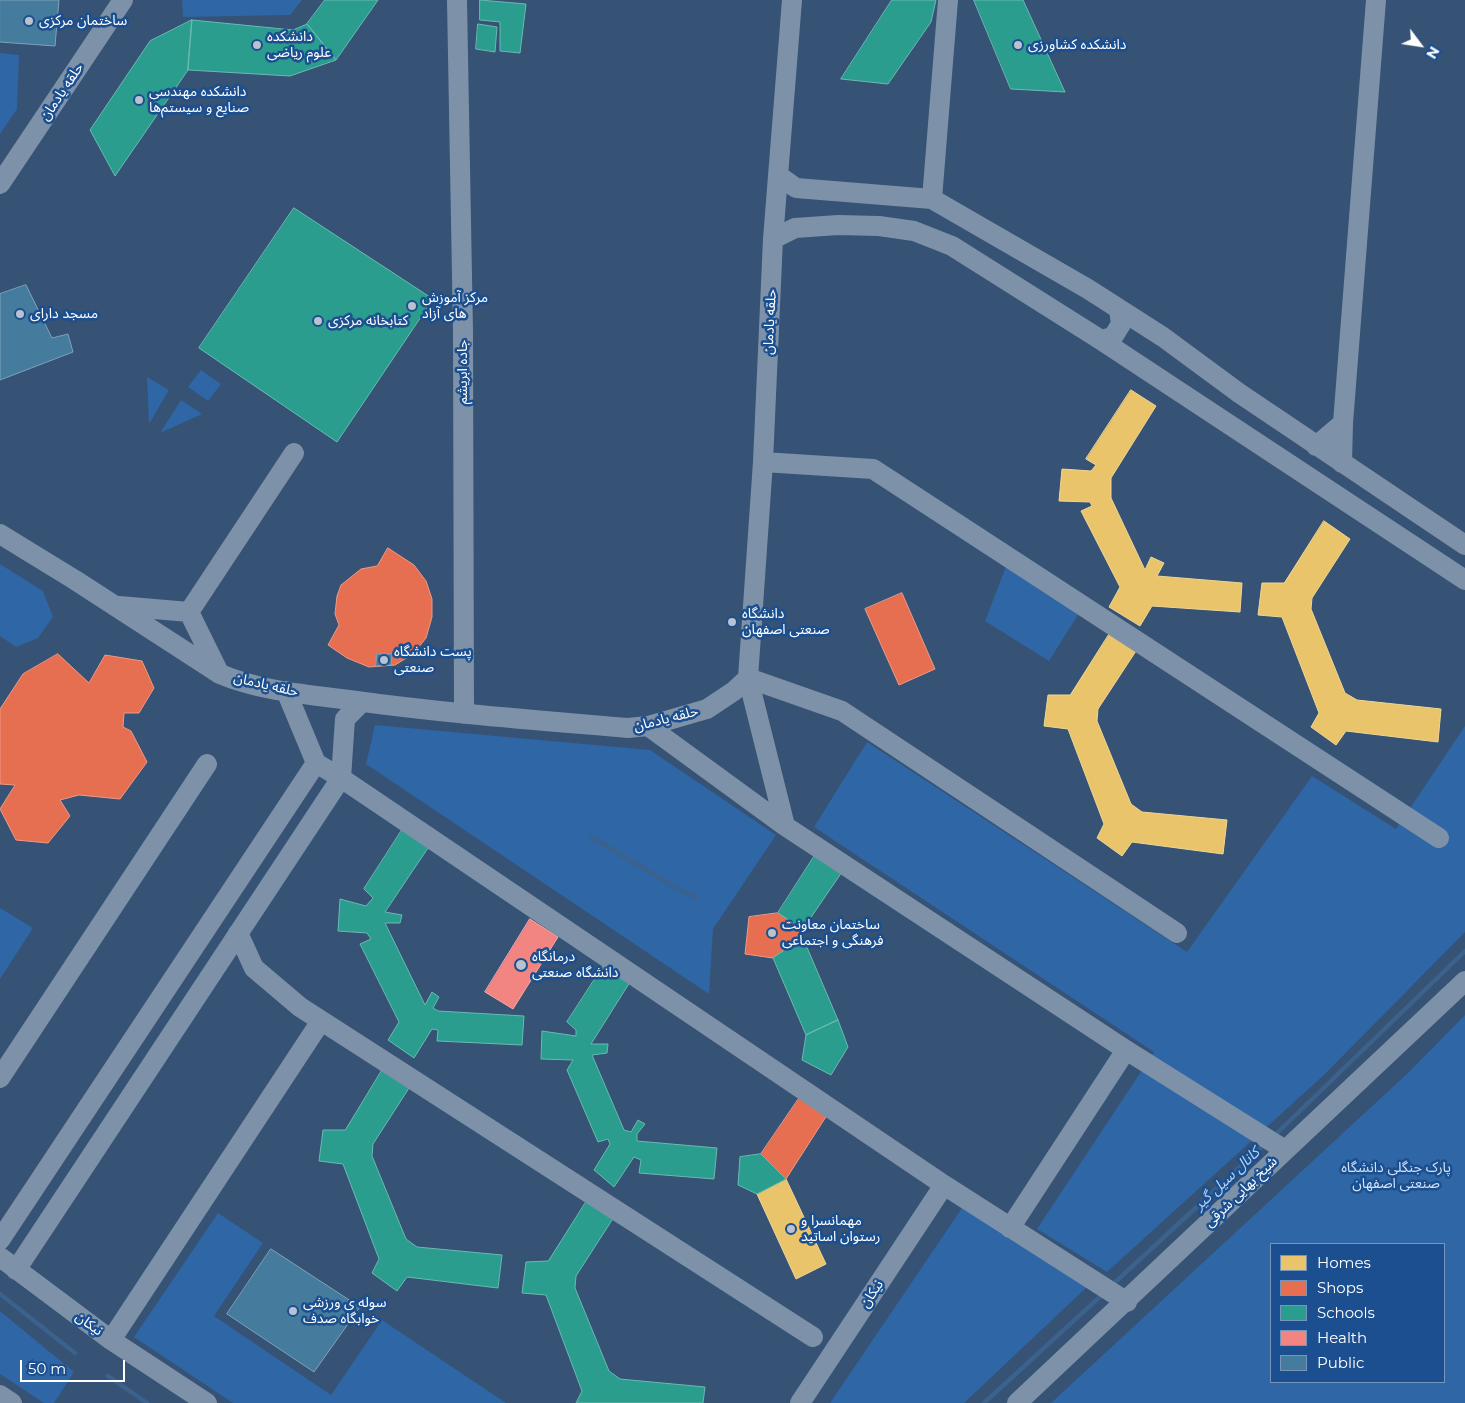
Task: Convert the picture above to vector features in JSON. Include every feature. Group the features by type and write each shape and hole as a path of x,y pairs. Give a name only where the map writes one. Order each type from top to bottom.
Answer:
{"street":[{"name":"حلقه یادمان","path":"0,184 124,0"},
{"name":"جاده ابریشم","path":"456,0 463,340 464,714"},
{"name":"حلقه یادمان","path":"0,534 116,606 220,674 235,680 286,692 464,714 628,728 648,726 707,709 734,691 748,678 763,462 773,239 792,0"},
{"path":"932,199 948,0"},
{"path":"1342,463 1343,423 1376,0"},
{"path":"0,172 16,159"},
{"path":"778,175 796,188 932,199 1018,248 1163,336 1316,446 1465,545"},
{"path":"773,239 795,228 838,225 878,226 914,231 952,246 1100,340 1465,580"},
{"path":"1100,340 1113,337 1121,324 1119,309"},
{"path":"1316,446 1343,423"},
{"path":"189,612 294,452"},
{"path":"763,462 873,470 1439,838"},
{"path":"116,606 189,612"},
{"path":"189,612 220,674"},
{"path":"748,678 785,826"},
{"path":"748,678 842,711 1177,932"},
{"path":"286,692 316,763 944,1185 1127,1302"},
{"path":"16,1270 341,778 345,719 362,702"},
{"path":"648,726 785,826 1126,1050 1285,1150"},
{"path":"0,1240 316,763"},
{"path":"0,1078 208,764"},
{"path":"238,933 254,968 285,996 813,1337"},
{"name":"شیخ بهایی شرقی","path":"1017,1403 1127,1302 1465,981"},
{"path":"111,1340 321,1021"},
{"path":"1010,1228 1126,1050"},
{"name":"نیکان","path":"800,1403 944,1185"},
{"name":"نیکان","path":"0,1257 111,1340 207,1403"},
{"path":"0,1395 12,1403"}],"green space":[{"path":"182,0 302,0 290,15 183,17"},
{"path":"0,53 19,55 17,109 0,134"},
{"path":"201,370 221,384 208,401 188,387"},
{"path":"147,377 169,390 149,424"},
{"path":"181,400 202,414 160,433"},
{"path":"1008,561 1081,610 1049,661 985,621"},
{"path":"0,564 43,591 53,617 38,638 16,647 0,636"},
{"path":"375,725 650,750 776,835 713,929 709,994 366,764"},
{"path":"1465,726 1465,932 1324,1075 1107,1272 1037,1229 1154,1052 814,827 867,742 1187,952 1312,776 1396,829"},
{"path":"0,908 33,928 0,979"},
{"name":"پارک جنگلی دانشگاه صنعتی اصفهان","path":"1465,1015 1465,1403 1051,1403 1409,1072"},
{"path":"962,1208 1088,1286 964,1403 830,1403"},
{"path":"218,1213 263,1243 214,1316 331,1395 382,1320 506,1403 233,1403 134,1337"},
{"path":"0,1311 74,1372 54,1403 44,1403 0,1374"}],"building: Homes":[{"path":"1131,390 1156,406 1111,478 1111,498 1145,570 1151,557 1164,563 1157,576 1242,583 1240,612 1152,606 1140,626 1109,607 1120,587 1081,511 1092,506 1090,502 1059,501 1062,469 1091,471 1096,465 1086,459"},
{"path":"1324,521 1350,539 1312,598 1311,609 1345,693 1357,700 1441,709 1438,742 1346,731 1336,745 1311,727 1319,713 1282,617 1258,615 1262,583 1284,583"},
{"path":"1110,633 1136,651 1098,709 1097,721 1131,804 1142,812 1227,820 1223,854 1132,842 1122,856 1097,838 1104,824 1068,729 1044,726 1048,695 1070,695"},
{"name":"مهمانسرا و رستوان اساتید","path":"786,1179 826,1264 796,1279 757,1194"}],"building: Shops":[{"path":"388,548 414,565 426,581 432,599 432,617 426,638 413,654 395,665 369,667 347,658 328,645 339,625 335,614 337,596 341,585 361,569 377,566"},
{"path":"902,593 935,669 899,685 865,609"},
{"path":"58,654 89,683 105,655 142,661 154,688 139,713 124,713 123,727 131,731 147,762 120,799 79,795 60,800 70,816 48,843 16,840 0,809 15,785 0,784 0,709 23,674"},
{"path":"778,913 803,929 803,938 773,958 745,954 749,917"},
{"path":"802,1094 829,1112 786,1179 761,1154"}],"building: Schools":[{"path":"325,0 378,0 336,60 307,24"},
{"path":"480,0 526,4 520,53 500,51 500,22 480,20"},
{"path":"892,0 936,0 931,22 888,84 841,79"},
{"name":"دانشکده کشاورزی","path":"974,0 1023,0 1065,92 1011,89"},
{"name":"دانشکده علوم ریاضی","path":"192,20 293,30 307,24 336,60 290,76 188,70"},
{"name":"دانشکده مهندسی صنایع و سیستم‌ها","path":"192,20 188,70 115,176 90,130 150,41"},
{"path":"478,24 497,27 495,52 476,49"},
{"name":"کتابخانه مرکزی","path":"294,208 433,299 337,442 199,348"},
{"path":"402,830 430,845 385,912 402,915 400,923 385,923 425,1005 432,992 439,997 433,1008 438,1011 524,1016 522,1045 437,1041 438,1030 432,1029 414,1058 388,1040 399,1022 360,944 371,939 367,933 338,931 340,899 366,906 373,898 364,889"},
{"path":"817,852 844,869 803,929 778,913"},
{"path":"803,938 838,1020 806,1035 773,958"},
{"path":"604,965 630,982 591,1044 608,1044 607,1053 592,1055 624,1130 631,1132 638,1120 645,1124 637,1134 637,1141 717,1148 714,1179 639,1173 641,1160 634,1157 614,1187 594,1170 610,1144 608,1139 598,1142 567,1070 573,1060 541,1059 542,1031 576,1036 576,1030 567,1022"},
{"path":"838,1020 848,1047 831,1075 802,1060 806,1035"},
{"path":"384,1067 411,1085 373,1144 372,1156 406,1239 417,1247 502,1255 498,1288 407,1277 397,1291 372,1273 379,1259 343,1164 319,1161 323,1130 345,1130"},
{"path":"761,1154 786,1179 757,1194 738,1185 740,1157"},
{"path":"588,1199 614,1217 576,1276 575,1288 609,1371 620,1379 705,1387 703,1403 576,1403 582,1391 546,1295 522,1293 526,1262 548,1261"}],"building: Health":[{"name":"درمانگاه دانشگاه صنعتی","path":"530,919 558,937 513,1009 485,992"}],"building: Public":[{"name":"ساختمان مرکزی","path":"0,0 59,0 55,46 0,42"},
{"name":"مسجد دارای","path":"26,285 52,338 68,334 73,352 0,380 0,294"},
{"name":"پست دانشگاه صنعتی","path":"377,654 392,654 391,665 376,666"},
{"name":"سوله ی ورزشی خوابگاه صدف","path":"271,1249 360,1307 314,1372 227,1314"}],"waterway":[{"path":"591,837 678,889 696,897"},
{"name":"کانال سیل گیر","path":"1274,1136 1465,951"},
{"name":"کانال سیل گیر","path":"1112,1285 1266,1143"},
{"path":"0,1294 75,1353"},
{"name":"کانال سیل گیر","path":"984,1403 1103,1294"},
{"path":"108,1376 147,1403"}],"place":[{"name":"ساختمان مرکزی","path":"29,21"},
{"name":"دانشکده علوم ریاضی","path":"257,45"},
{"name":"دانشکده کشاورزی","path":"1018,45"},
{"name":"دانشکده مهندسی صنایع و سیستم‌ها","path":"139,100"},
{"name":"مرکز آموزش های آزاد","path":"412,306"},
{"name":"مسجد دارای","path":"20,314"},
{"name":"کتابخانه مرکزی","path":"318,321"},
{"name":"دانشگاه صنعتی اصفهان","path":"732,622"},
{"name":"پست دانشگاه صنعتی","path":"384,660"},
{"name":"ساختمان معاونت فرهنگی و اجتماعی","path":"772,933"},
{"name":"درمانگاه دانشگاه صنعتی","path":"521,965"},
{"name":"مهمانسرا و رستوان اساتید","path":"791,1229"},
{"name":"سوله ی ورزشی خوابگاه صدف","path":"293,1311"}]}
